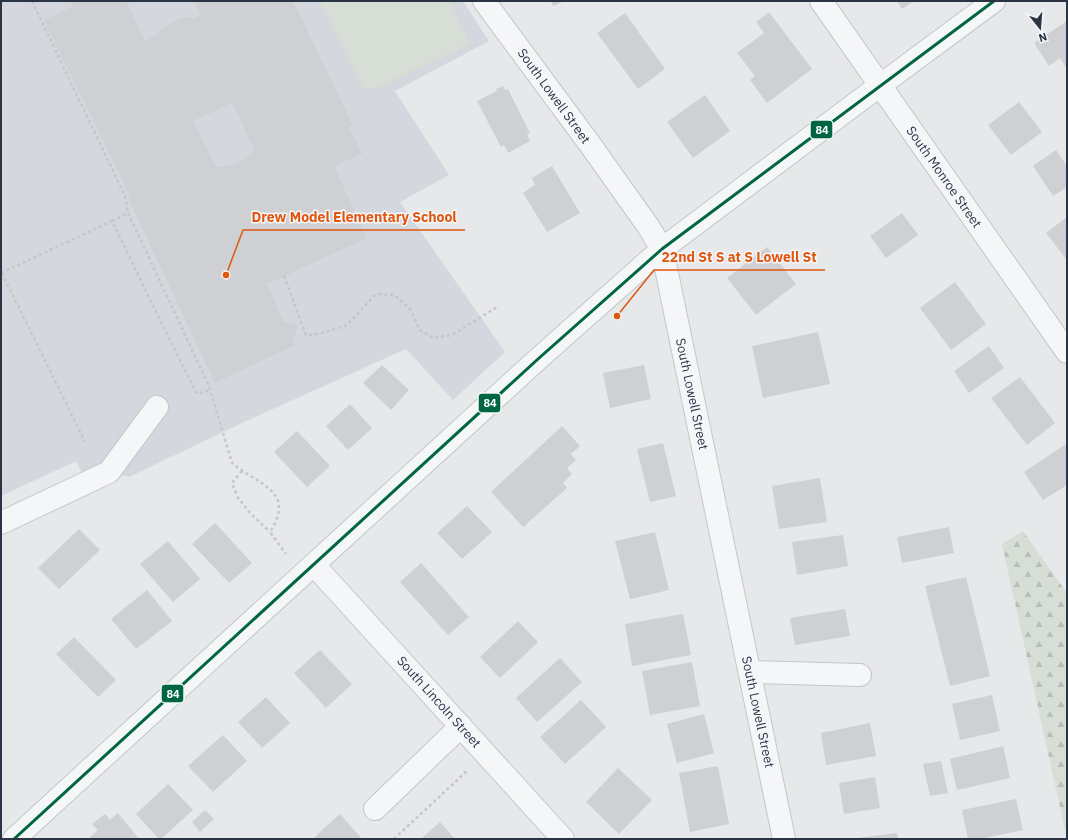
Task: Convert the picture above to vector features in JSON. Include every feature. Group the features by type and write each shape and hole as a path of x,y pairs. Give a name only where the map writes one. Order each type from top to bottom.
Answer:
{"street":[{"name":"South Lowell Street","path":"484,1 612,175 648,226 662,249 784,839"},
{"name":"South Monroe Street","path":"821,1 1067,352"},
{"path":"14,839 538,359 662,249 994,1"},
{"path":"1,523 109,472 157,407"},
{"name":"South Lincoln Street","path":"314,565 563,839"},
{"path":"750,672 860,675"},
{"path":"375,809 461,726"}],"path":[{"path":"32,1 125,196 128,213 210,390 232,462 242,471 273,490 280,504 277,521 270,532"},
{"path":"85,442 2,273 128,213"},
{"path":"112,221 197,394 210,390"},
{"path":"284,276 306,335 319,334 347,325 376,294 394,296 410,309 420,330 433,338 452,335 499,306"},
{"path":"242,471 232,483 238,498 251,514 270,532 286,554"},
{"path":"394,839 471,768"}],"shaded area":[{"path":"1,1 463,1 489,41 395,91 449,175 400,202 505,352 453,400 406,349 242,423 129,477 123,475 91,491 76,461 1,496"}],"green space":[{"path":"320,1 449,1 470,44 376,88 363,88"},
{"path":"1023,531 1067,593 1067,839 1002,544"}],"building":[{"path":"71,1 126,1 145,41 155,36 165,26 172,22 189,17 194,19 201,15 194,1 293,1 353,125 349,127 362,154 334,166 367,238 267,284 283,321 298,325 293,340 295,345 215,383 129,200 131,198 44,20 74,6","holes":["232,103 254,149 247,157 237,163 216,167 193,121"]},
{"path":"551,1 565,1 553,6"},
{"path":"897,1 914,1 902,9"},
{"path":"769,12 812,69 767,103 750,80 755,76 737,53 764,33 756,22"},
{"path":"625,13 665,69 638,89 597,33"},
{"path":"1067,21 1067,69 1060,58 1049,66 1034,43"},
{"path":"503,86 505,90 508,89 530,133 527,134 530,141 508,153 504,145 501,147 477,101 497,91 496,89"},
{"path":"705,95 730,131 693,158 667,122"},
{"path":"1019,102 1042,132 1011,155 988,125"},
{"path":"1056,150 1067,166 1067,187 1053,196 1033,166"},
{"path":"552,166 580,213 547,232 523,193 535,185 532,178"},
{"path":"902,213 918,235 886,258 870,236"},
{"path":"1067,217 1067,260 1046,233"},
{"path":"767,247 796,284 756,315 727,278"},
{"path":"955,282 986,324 951,350 920,308"},
{"path":"818,332 830,384 763,398 752,346"},
{"path":"989,346 1004,368 969,393 954,371"},
{"path":"382,365 409,390 391,410 363,383"},
{"path":"644,365 651,399 610,408 603,373"},
{"path":"1020,377 1055,423 1027,445 991,398"},
{"path":"350,404 372,428 348,450 326,426"},
{"path":"562,426 580,446 571,454 576,460 567,468 572,474 563,483 567,488 523,527 491,492"},
{"path":"297,431 330,466 307,487 274,452"},
{"path":"663,443 676,496 650,502 637,449"},
{"path":"1066,444 1067,485 1043,500 1024,472"},
{"path":"820,478 827,522 779,529 772,486"},
{"path":"467,506 492,532 462,559 437,533"},
{"path":"215,523 252,563 229,583 192,544"},
{"path":"949,527 954,553 902,563 897,537"},
{"path":"79,529 100,550 59,589 38,568"},
{"path":"655,532 669,590 630,599 615,541"},
{"path":"843,535 848,566 797,575 792,542"},
{"path":"168,541 200,579 173,602 140,564"},
{"path":"421,563 469,617 448,635 400,582"},
{"path":"966,577 990,676 950,686 925,586"},
{"path":"147,590 172,621 136,649 111,619"},
{"path":"845,609 850,636 795,645 790,618"},
{"path":"683,614 691,655 632,666 625,624"},
{"path":"518,621 538,642 500,678 480,657"},
{"path":"74,637 116,680 98,697 56,654"},
{"path":"320,650 352,684 326,708 294,673"},
{"path":"560,658 582,682 537,722 516,698"},
{"path":"692,662 700,706 650,715 642,671"},
{"path":"992,695 1000,731 960,740 952,704"},
{"path":"266,697 290,723 262,748 238,722"},
{"path":"581,700 606,727 565,764 540,737"},
{"path":"704,714 714,753 677,763 667,724"},
{"path":"870,723 876,756 826,765 821,733"},
{"path":"223,735 247,761 213,792 188,766"},
{"path":"1003,746 1010,778 957,790 950,759"},
{"path":"941,761 948,793 930,796 923,764"},
{"path":"718,766 729,824 690,832 679,773"},
{"path":"618,768 652,800 619,834 586,802"},
{"path":"875,777 880,808 844,814 839,783"},
{"path":"168,784 193,810 161,839 159,839 136,814"},
{"path":"1016,799 1023,830 980,839 968,839 962,810"},
{"path":"205,810 214,819 200,832 192,822"},
{"path":"118,813 139,839 92,839 90,837 98,830 92,824 105,814 110,820"},
{"path":"340,814 362,839 313,839 322,830"},
{"path":"440,822 455,839 421,839"},
{"path":"897,833 898,839 857,839 857,838"}],"transit line":[{"name":"84","path":"14,839 538,359 662,249 994,1"}],"place":[{"name":"Drew Model Elementary School","path":"226,275"},
{"name":"22nd St S at S Lowell St","path":"617,316"}]}
